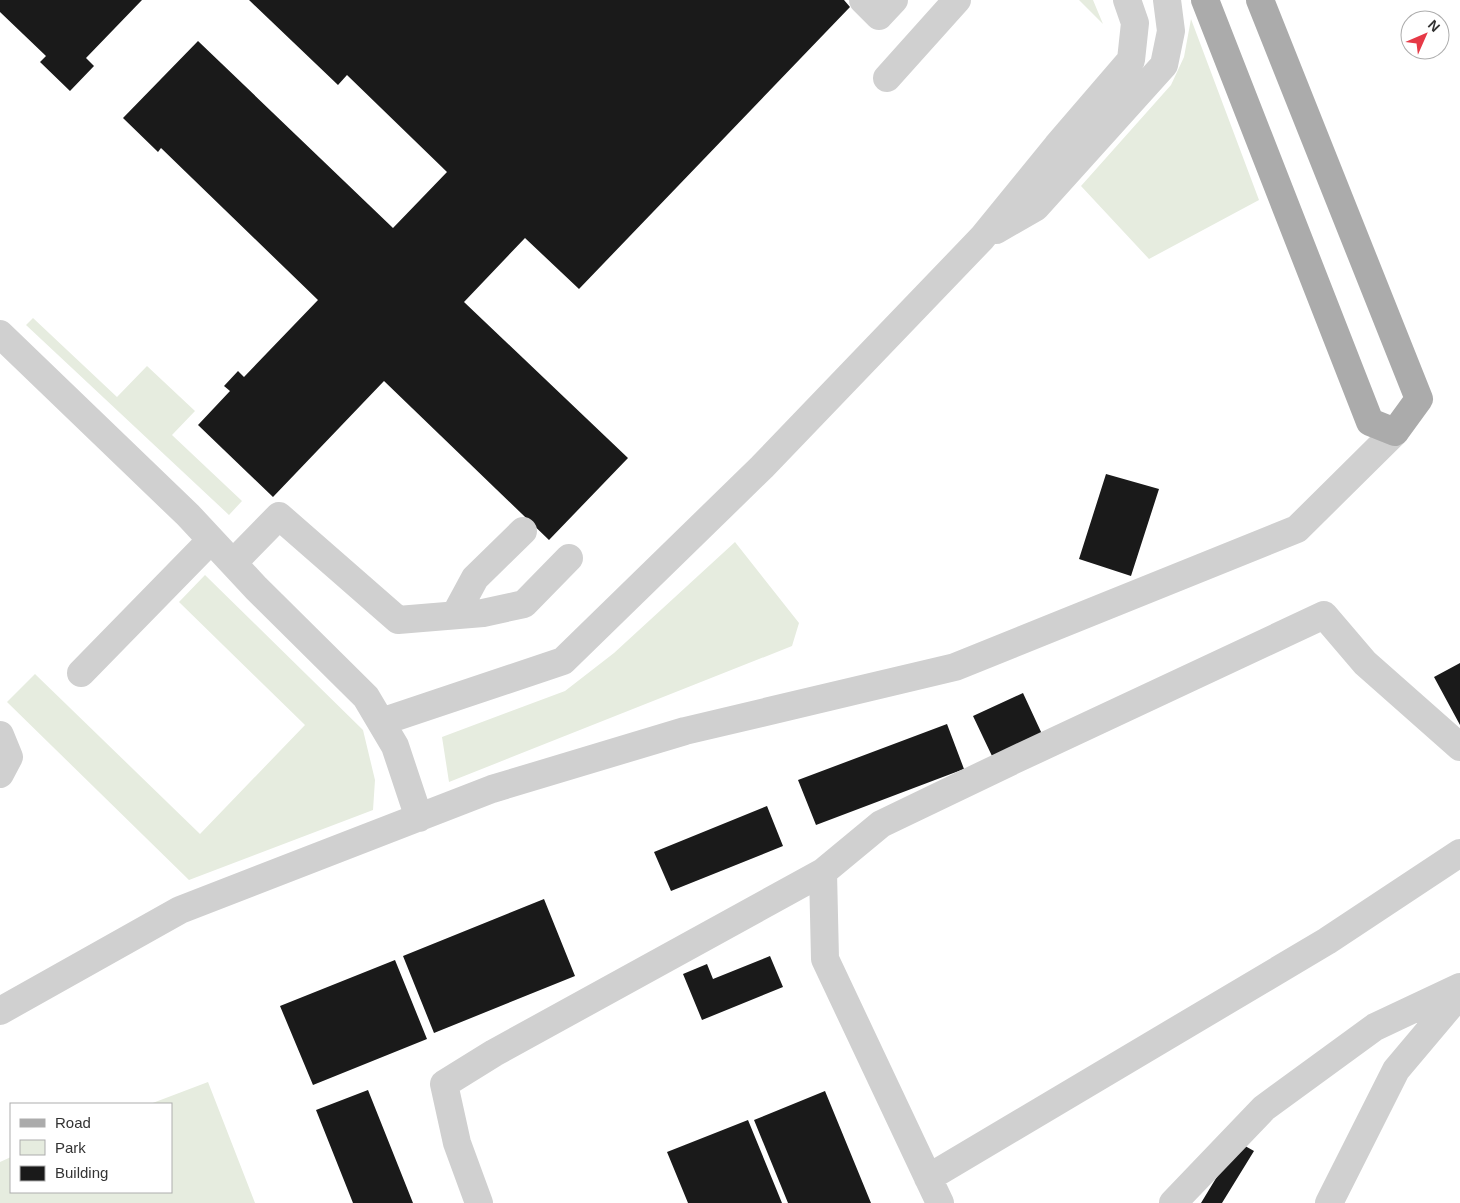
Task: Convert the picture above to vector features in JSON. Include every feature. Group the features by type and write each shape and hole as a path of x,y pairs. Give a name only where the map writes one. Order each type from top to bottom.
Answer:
{"main road":[{"path":"1205,0 1370,422 1395,432 1419,399 1260,0"}],"street":[{"path":"863,0 879,16 894,0"},
{"path":"887,78 957,0"},
{"path":"381,722 563,661 762,467 982,238 1057,146 1131,60 1135,23 1127,0"},
{"path":"982,238 1036,208 1164,64 1171,32 1167,0"},
{"path":"0,334 188,515 366,697 395,746 419,818"},
{"path":"0,1011 180,910 492,789 685,731 956,667 1296,529 1395,432"},
{"path":"233,563 279,516 398,620 483,613 524,604 569,558"},
{"path":"455,615 475,578 523,531"},
{"path":"81,674 211,540"},
{"path":"479,1203 457,1143 444,1084 494,1053 823,872 881,824 1324,615 1365,664 1460,747"},
{"path":"0,736 9,757 0,774"},
{"path":"928,1178 1327,941 1460,853"},
{"path":"823,872 825,959 940,1203"},
{"path":"1173,1203 1264,1108 1375,1027 1460,987"},
{"path":"1328,1203 1396,1070 1460,994"}],"green space":[{"path":"1079,0 1093,0 1103,24"},
{"path":"1191,19 1259,200 1149,259 1081,186 1171,85 1184,57"},
{"path":"33,318 117,397 147,366 195,411 172,435 242,501 229,515 26,325"},
{"path":"735,542 799,623 792,646 449,782 442,737 565,691 614,653"},
{"path":"205,575 363,730 375,780 373,810 189,880 7,702 35,674 200,834 305,725 179,602"},
{"path":"208,1082 255,1203 0,1203 0,1162 10,1157 10,1193 172,1193 172,1103 153,1103"}],"building":[{"path":"0,0 142,0 86,58 94,66 70,91 40,62 46,56 0,12"},
{"path":"249,0 844,0 850,7 579,289 525,238 464,302 628,458 549,540 384,381 273,497 198,425 230,391 224,386 238,371 244,377 318,300 161,148 158,152 123,118 198,41 393,228 447,172 347,75 338,85"},
{"path":"1106,474 1159,489 1131,576 1079,559"},
{"path":"1460,663 1460,725 1434,677"},
{"path":"1023,693 1042,734 992,756 973,716"},
{"path":"947,724 964,769 816,825 798,780"},
{"path":"767,806 783,846 671,891 654,852"},
{"path":"544,899 575,976 434,1033 403,956"},
{"path":"770,956 783,987 702,1020 683,974 707,964 713,979"},
{"path":"395,960 427,1039 313,1085 280,1006"},
{"path":"368,1090 413,1203 353,1203 316,1110"},
{"path":"825,1091 871,1203 788,1203 754,1120"},
{"path":"748,1120 782,1203 688,1203 667,1152"},
{"path":"1238,1142 1254,1151 1222,1203 1201,1203"}]}
